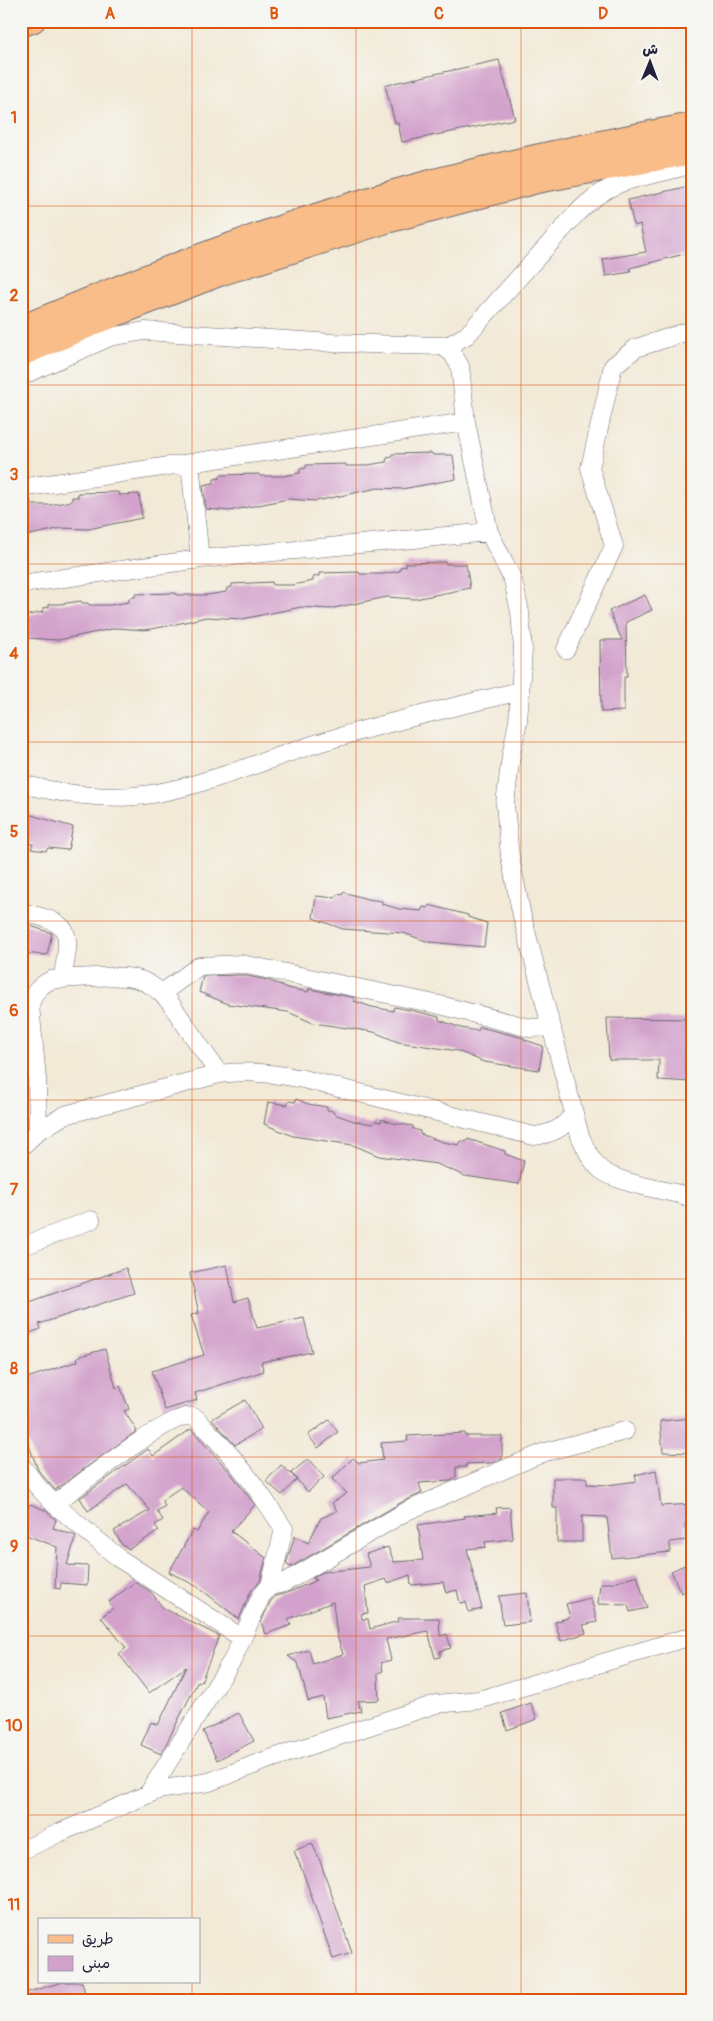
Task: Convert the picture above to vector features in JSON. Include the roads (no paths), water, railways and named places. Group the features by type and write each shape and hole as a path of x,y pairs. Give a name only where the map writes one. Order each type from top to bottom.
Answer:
{"highway":[{"path":"21,329 129,284 266,233 413,188 575,149 692,126"},
{"path":"21,353 96,321 220,273 383,221 537,180 692,151"}],"main road":[{"path":"21,26 34,21"}],"street":[{"path":"21,376 110,337 144,331 342,344 442,346 459,340 473,328 577,213 597,195 635,177 692,164"},
{"path":"473,328 460,366 466,422 489,532 513,580 520,612 523,650 518,721 505,804 510,856 522,916 580,1136 591,1159 601,1170 617,1178 687,1196 692,1201"},
{"path":"566,648 614,546 590,468 613,366 636,348 692,330"},
{"path":"442,346 452,353 460,366"},
{"path":"21,488 466,422"},
{"path":"190,464 200,559"},
{"path":"21,584 200,559 489,532"},
{"path":"21,784 57,792 88,796 151,794 182,788 323,741 520,691"},
{"path":"21,912 51,919 64,930 68,947 62,979"},
{"path":"162,993 199,966 242,964 440,1005 530,1028 552,1027"},
{"path":"38,1131 29,1078 30,1005 34,994 41,985 51,980 122,975 144,980 162,993 219,1074"},
{"path":"21,1147 38,1131 64,1115 219,1074 241,1071 269,1072 534,1136 546,1135 558,1130 567,1123 574,1113"},
{"path":"21,1247 91,1220"},
{"path":"54,1504 164,1424 185,1415 194,1416 218,1440 256,1487 284,1529 270,1586 261,1596 232,1659 148,1794"},
{"path":"270,1586 284,1583 407,1511 544,1452 625,1431"},
{"path":"21,1465 54,1504 120,1559 242,1638"},
{"path":"21,1851 148,1794 169,1788 210,1782 264,1761 436,1704 479,1700 692,1636"}]}
